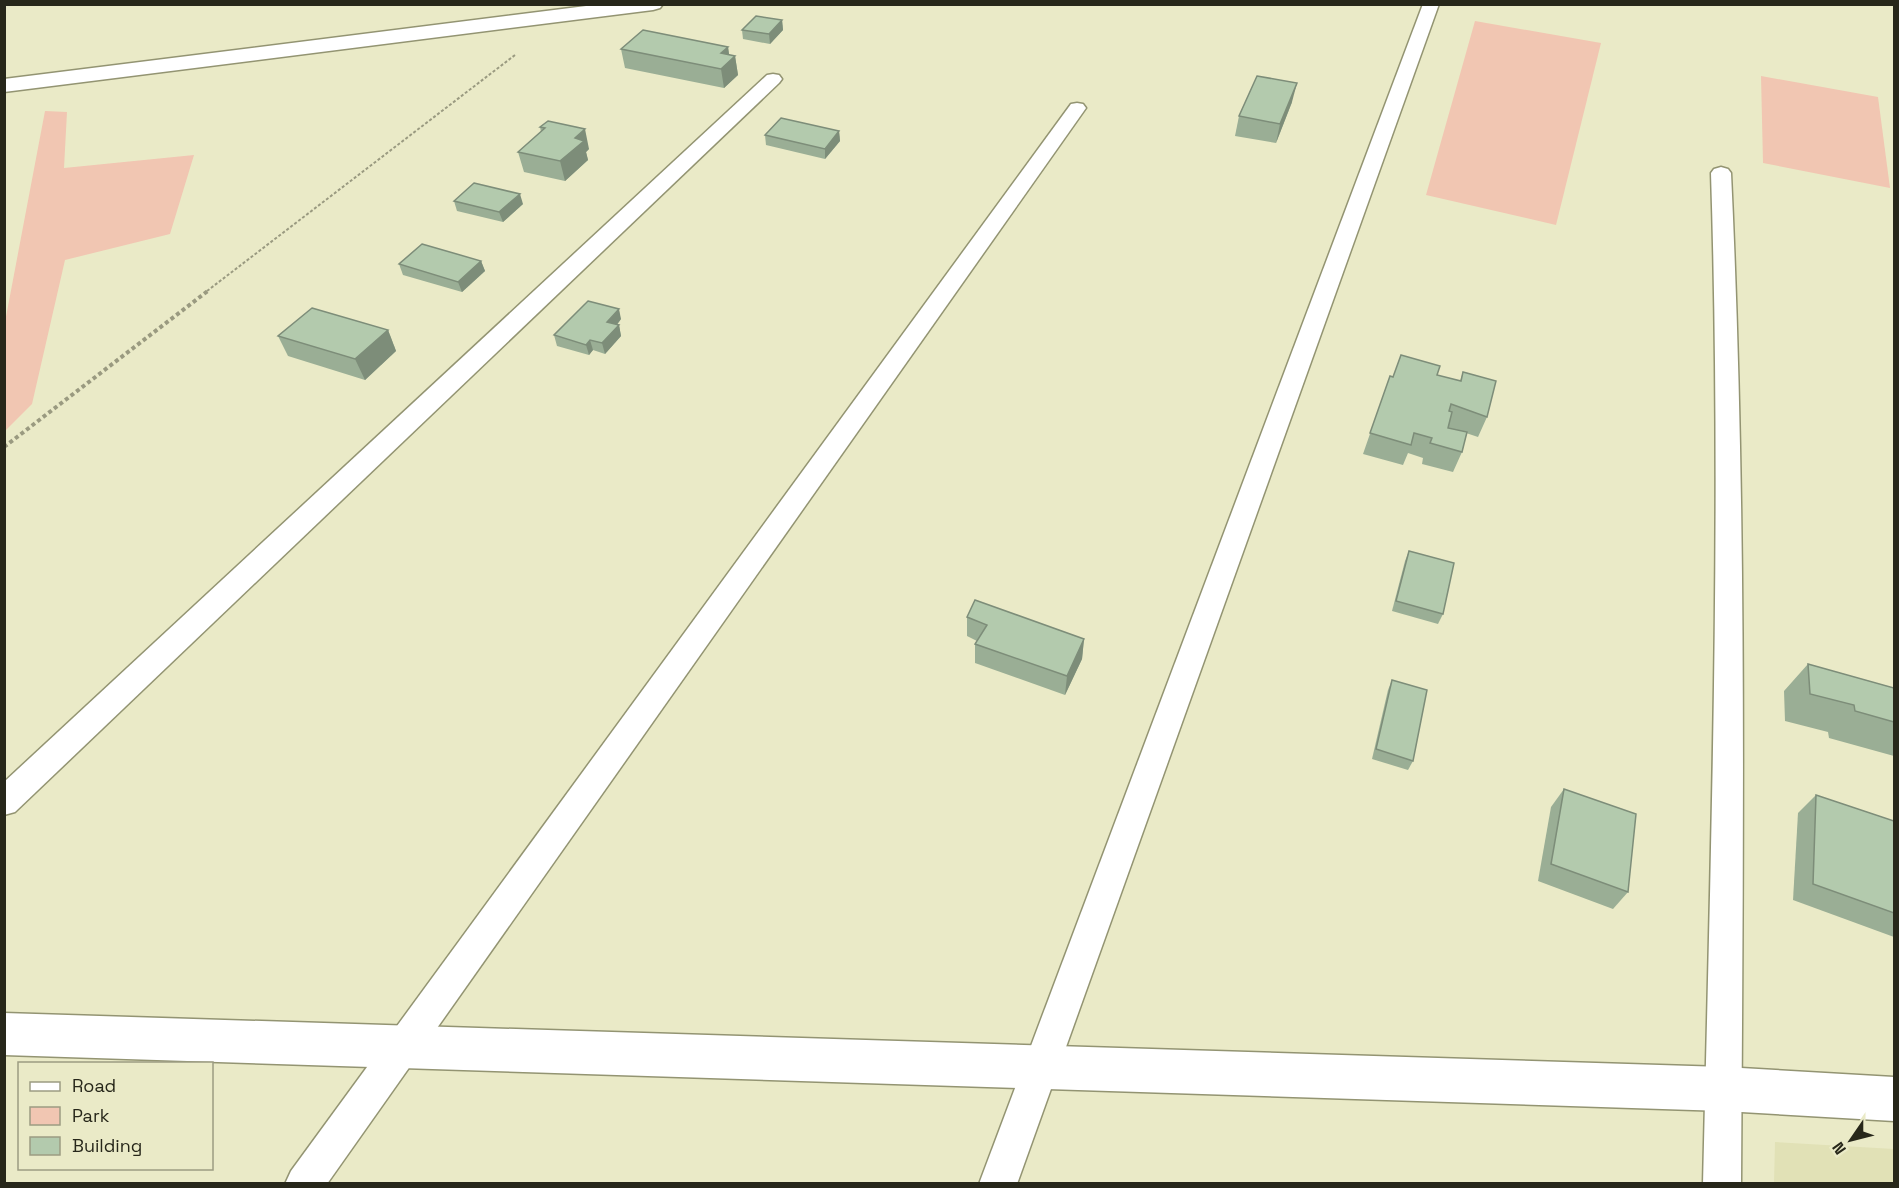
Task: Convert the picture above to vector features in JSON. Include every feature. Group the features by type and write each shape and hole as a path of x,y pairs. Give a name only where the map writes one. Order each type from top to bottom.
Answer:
{"street":[{"path":"4,86 652,4"},
{"path":"4,1034 399,1048 1040,1065 1724,1089 1894,1099"}],"lane":[{"path":"998,1184 1431,4"},
{"path":"4,802 773,80"},
{"path":"304,1184 399,1048 1077,108"},
{"path":"1721,173 1728,308 1730,681 1722,1184"}],"path":[{"path":"4,447 565,16"}],"shaded area":[{"path":"1775,1142 1894,1149 1894,1183 1774,1183"}],"green space":[{"path":"1475,21 1601,43 1556,225 1426,195"},
{"path":"1761,76 1878,97 1890,188 1763,163"},
{"path":"45,111 67,112 64,168 194,155 170,234 65,260 32,404 5,431 5,322"}],"building":[{"path":"756,16 782,20 769,34 742,30"},
{"path":"643,30 728,47 721,53 735,56 721,69 621,49"},
{"path":"1257,76 1297,83 1280,124 1239,116"},
{"path":"781,118 839,131 825,149 765,135"},
{"path":"548,121 585,129 575,138 584,141 560,161 518,152 545,128 540,127"},
{"path":"474,183 520,194 499,212 454,201"},
{"path":"422,244 481,261 458,282 399,264"},
{"path":"588,301 619,309 607,322 619,325 602,343 590,340 586,345 554,335"},
{"path":"312,308 388,330 355,359 278,336"},
{"path":"1401,355 1440,366 1437,375 1461,381 1463,372 1496,381 1487,417 1451,404 1449,411 1452,412 1448,428 1467,432 1462,452 1430,443 1432,438 1414,433 1411,445 1370,433 1390,376 1393,377"},
{"path":"1409,551 1454,563 1443,614 1396,601"},
{"path":"975,600 1084,639 1067,676 975,644 987,625 967,617"},
{"path":"1808,664 1894,688 1894,722 1855,711 1854,705 1810,694"},
{"path":"1392,680 1427,690 1413,761 1376,749"},
{"path":"1564,789 1636,814 1628,892 1551,864"},
{"path":"1816,795 1894,821 1894,913 1813,884"}]}
